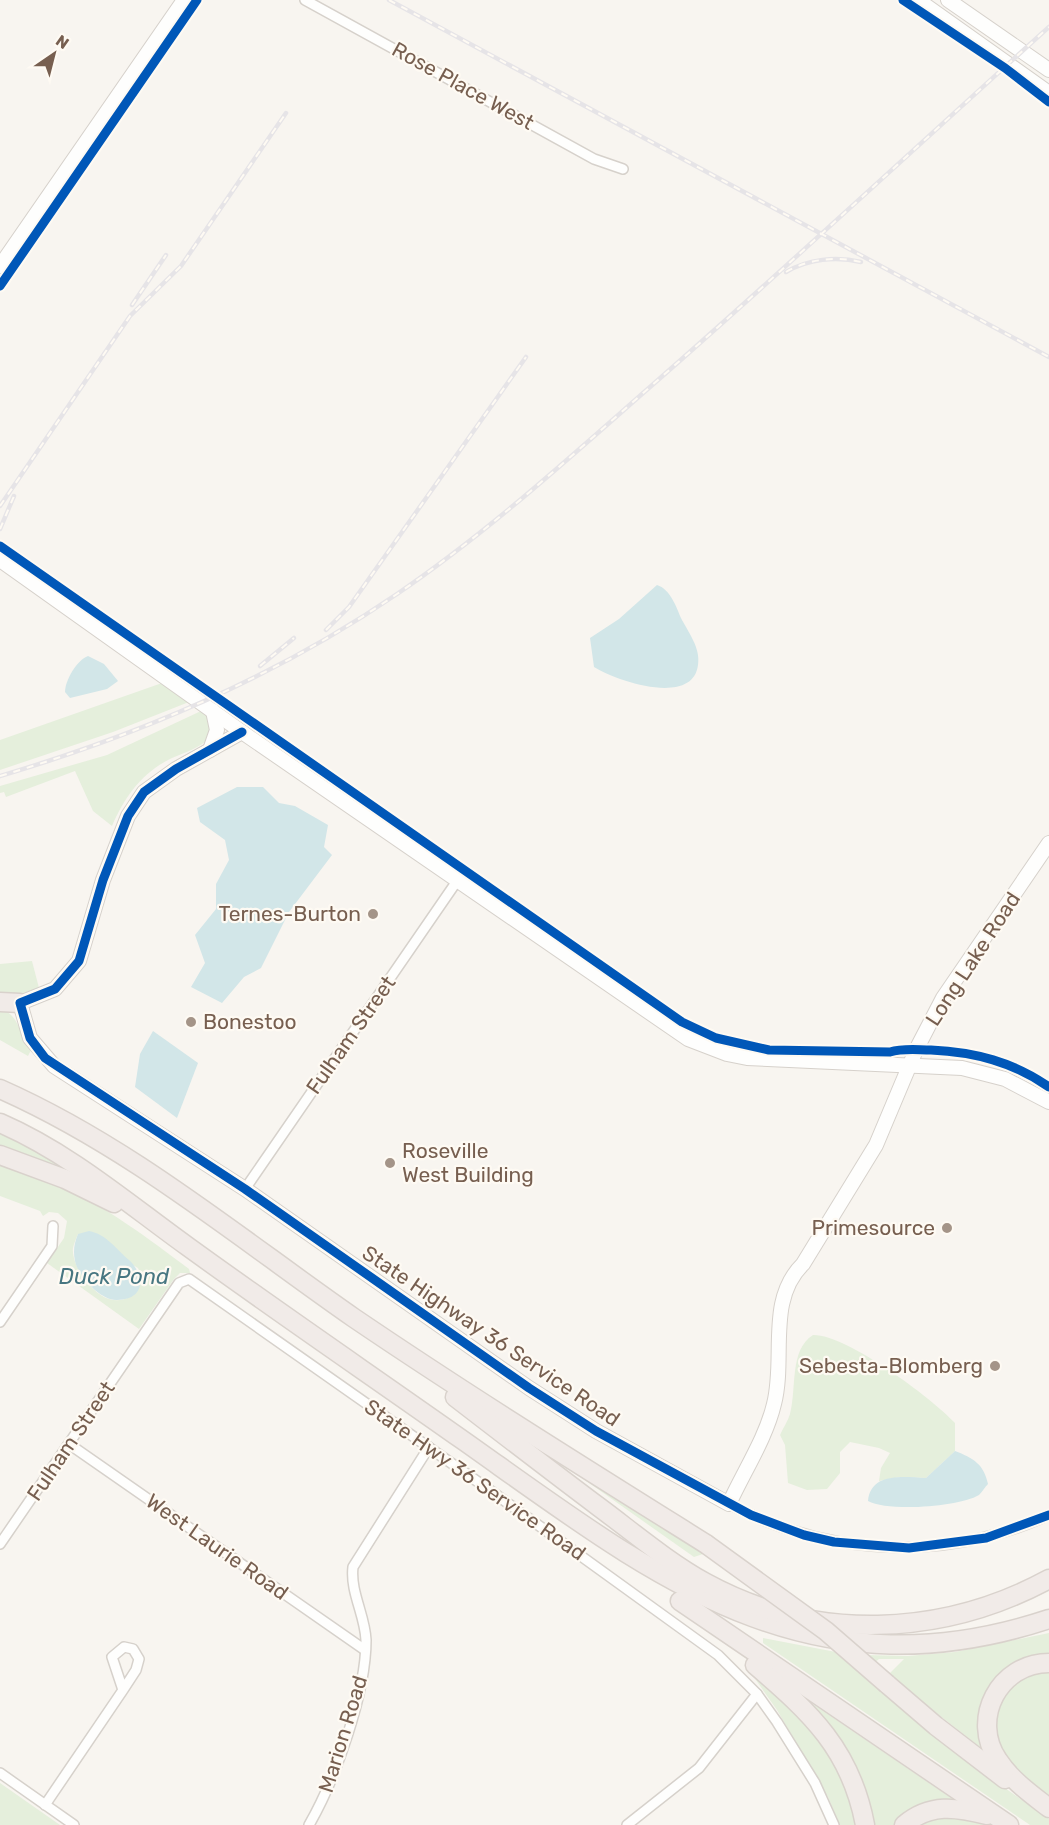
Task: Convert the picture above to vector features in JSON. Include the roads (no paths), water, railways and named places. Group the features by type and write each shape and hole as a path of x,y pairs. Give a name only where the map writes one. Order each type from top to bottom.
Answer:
{"highway":[{"path":"0,1002 20,1003"},
{"path":"0,1089 60,1117 162,1181 355,1318 673,1563 707,1584 752,1604 796,1618 868,1626 915,1623 987,1607 1049,1579"},
{"path":"0,1123 83,1170 605,1540 680,1600 790,1695 819,1724 832,1740 851,1776 865,1825"},
{"path":"0,1155 98,1194 186,1245"},
{"path":"355,1318 705,1544 826,1631 975,1757 1049,1808"},
{"path":"605,1540 719,1605 757,1620 806,1634 866,1643 927,1644 983,1636 1049,1619"},
{"path":"680,1600 1004,1822"},
{"path":"1049,1663 1024,1667 1004,1680 991,1702 987,1726 997,1760 1028,1792 1049,1808"},
{"path":"904,1825 922,1812 942,1807 963,1809 1004,1822"}],"street":[{"path":"0,266 184,0"},
{"name":"Rose Place West","path":"305,0 594,159 623,169"},
{"path":"918,0 1049,93"},
{"path":"948,0 1049,70"},
{"path":"0,561 666,1026 706,1047 733,1055 770,1060 939,1066 984,1073 1024,1087 1049,1102"},
{"path":"210,750 217,730 213,711"},
{"path":"20,1003 55,989 79,961 107,869 128,816 144,792 176,769 243,732"},
{"name":"Long Lake Road","path":"729,1504 774,1405 779,1375 779,1327 786,1290 793,1274 803,1264 876,1146 909,1065 943,998 1049,843"},
{"name":"Fulham Street","path":"244,1189 457,880"},
{"name":"State Highway 36 Service Road","path":"20,1003 30,1038 45,1058 244,1189 529,1388 596,1431 729,1504 776,1526 804,1535 834,1542 885,1548 963,1543 1010,1531 1049,1515"},
{"path":"0,1322 52,1246 53,1226"},
{"name":"Fulham Street","path":"0,1544 178,1283 184,1279"},
{"name":"State Hwy 36 Service Road","path":"184,1279 195,1281 718,1655 757,1694 815,1783 834,1825"},
{"name":"West Laurie Road","path":"69,1444 365,1650"},
{"name":"Marion Road","path":"309,1825 336,1767 365,1665 365,1631 353,1583 353,1567 429,1447"},
{"path":"45,1805 123,1690"},
{"path":"627,1825 699,1768 757,1694"},
{"path":"0,1773 74,1825"}],"water":[{"path":"657,585 666,590 672,598 698,652 698,665 693,678 683,685 669,688 635,684 594,667 590,638 619,619"},
{"path":"88,656 104,664 118,681 107,689 70,698 65,692 69,676 76,666"},
{"path":"237,787 263,787 279,803 295,806 328,825 324,847 332,855 289,912 261,968 244,977 222,1003 191,987 205,963 195,935 216,909 216,884 229,860 225,840 200,822 197,808"},
{"path":"153,1031 198,1063 177,1118 135,1087 140,1054"},
{"name":"Duck Pond","path":"89,1231 106,1239 135,1266 140,1286 138,1292 133,1296 126,1299 111,1299 97,1292 85,1280 77,1267 74,1251 78,1234"},
{"path":"955,1451 972,1459 984,1471 988,1484 979,1495 956,1503 924,1507 891,1506 868,1501 875,1485 889,1478 926,1478"}],"railway":[{"path":"389,0 1049,357"},
{"path":"0,776 104,742 255,677 351,624 431,570 527,494 589,441 751,298 1049,27"},
{"path":"0,506 130,316 181,266 286,113"},
{"path":"132,305 166,255"},
{"path":"786,272 803,264 822,260 842,259 861,262"},
{"path":"326,630 349,607 526,357"},
{"path":"0,529 14,496"},
{"path":"260,666 294,638"}],"place":[{"name":"Ternes-Burton","path":"373,914"},
{"name":"Bonestoo","path":"191,1022"},
{"name":"Roseville West Building","path":"390,1163"},
{"name":"Primesource","path":"947,1228"},
{"name":"Sebesta-Blomberg","path":"995,1366"}]}
